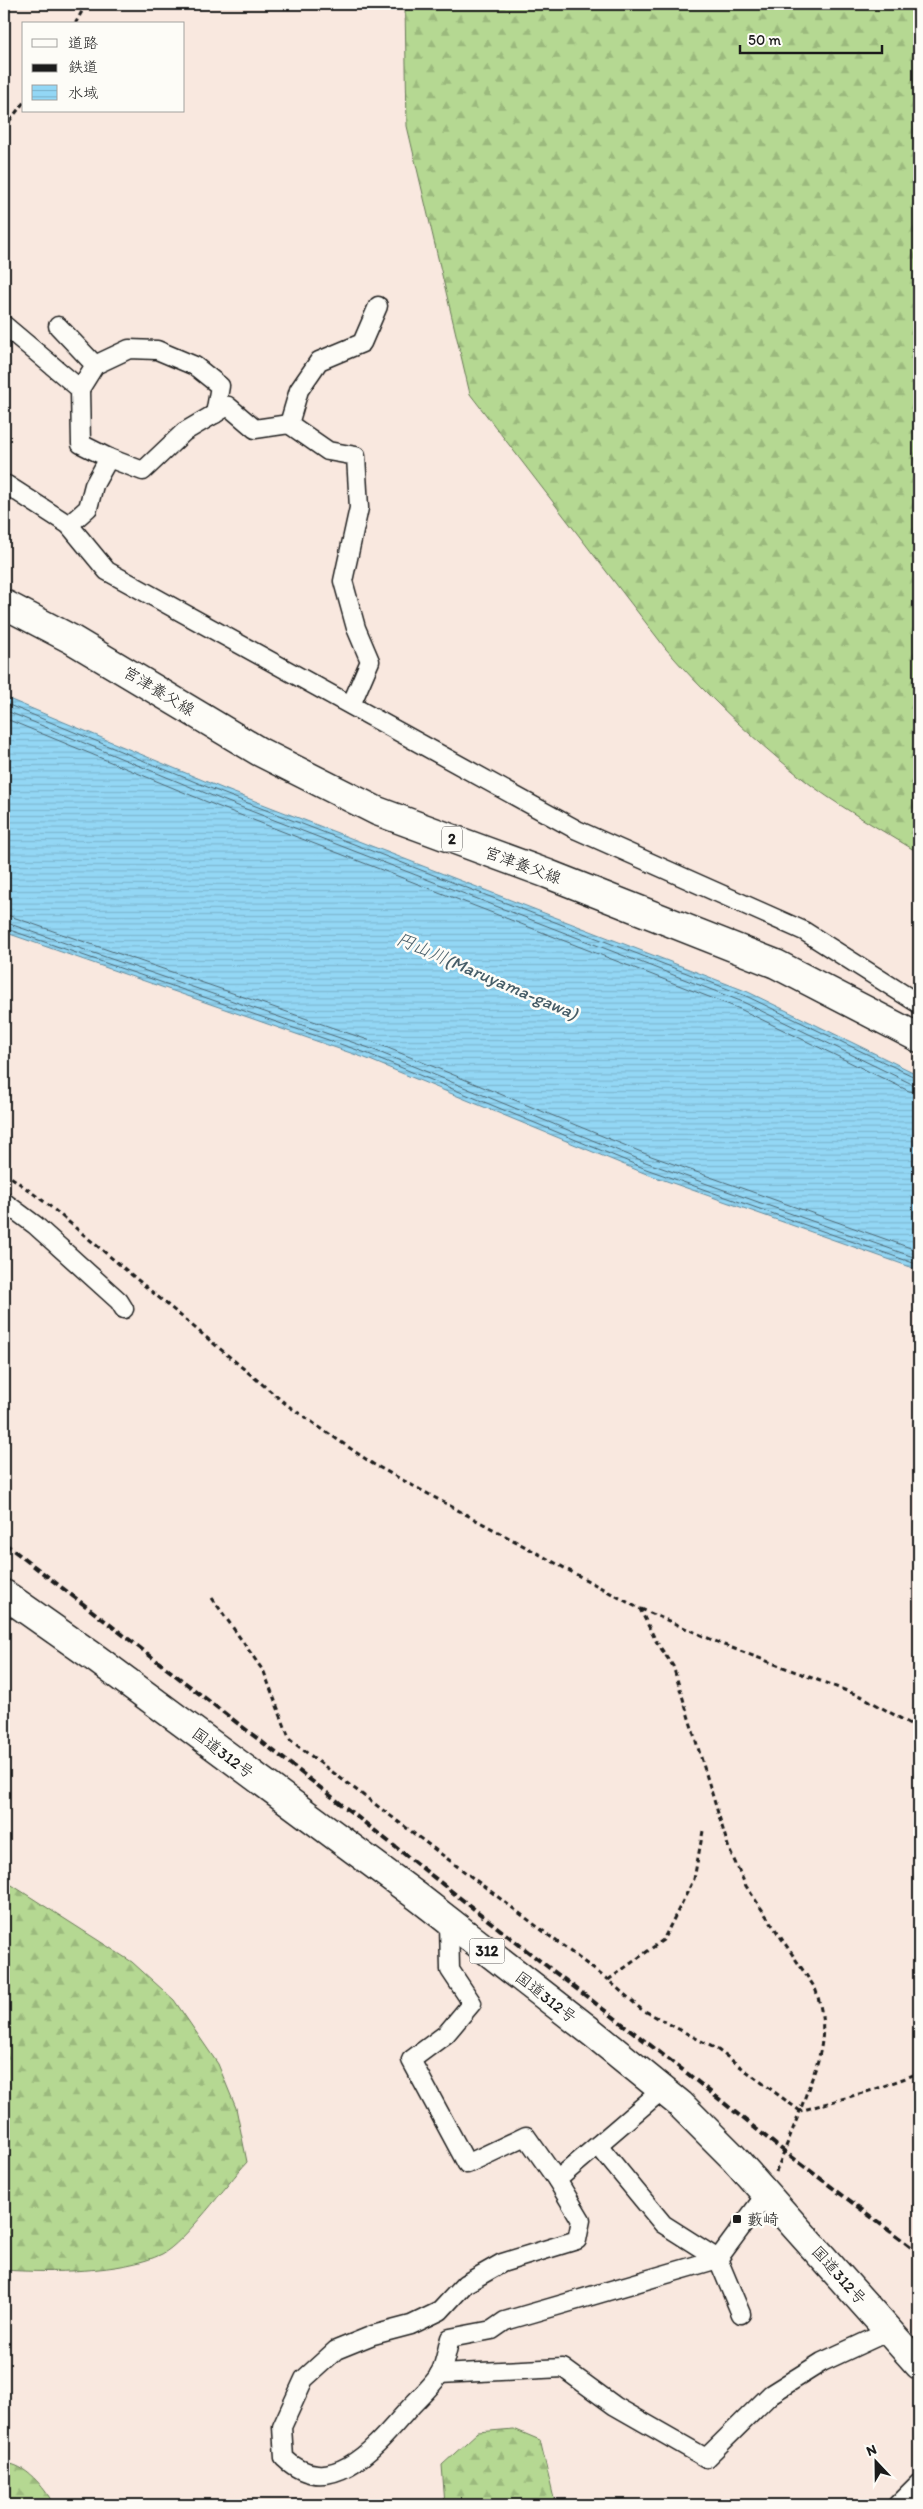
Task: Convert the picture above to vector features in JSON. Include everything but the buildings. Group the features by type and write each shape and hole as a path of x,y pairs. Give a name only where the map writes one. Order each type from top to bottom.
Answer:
{"main road":[{"name":"宮津養父線","path":"4,604 71,639 260,752 377,812 548,874 776,964 919,1038"},
{"name":"国道312号","path":"4,1594 98,1660 449,1921 662,2090 734,2157 919,2365"}],"street":[{"path":"289,424 299,390 319,361 362,343 378,306"},
{"path":"4,325 80,389"},
{"path":"58,326 95,365"},
{"path":"215,414 220,386 195,366 157,350 128,349 95,365 80,389 82,444 109,458 143,471 184,432 215,414 228,406 255,429 289,424 328,451 356,456 359,508 343,581 356,628 370,661 351,705"},
{"path":"69,525 88,508 94,485 109,458"},
{"path":"4,488 8,485 69,525 107,570 577,830 804,931 919,1004"},
{"path":"4,1202 42,1232 119,1301 124,1309"},
{"path":"449,1921 450,1970 472,2003 446,2034 411,2060 467,2164 526,2136 557,2180 581,2220 577,2240 502,2263 465,2284 440,2311 411,2325 373,2335 336,2350 304,2379 282,2427 284,2458 296,2469 318,2474 346,2470 377,2445 440,2374 450,2338 492,2330 505,2321 718,2259 766,2194"},
{"path":"557,2180 662,2090"},
{"path":"598,2145 663,2224 718,2259 741,2314"},
{"path":"440,2374 563,2368 615,2406 706,2458 771,2394 822,2362 889,2331"},
{"path":"897,2505 919,2483"}],"path":[{"path":"76,22 86,4"},
{"path":"4,128 22,105"},
{"path":"4,1172 46,1203 287,1405 366,1459 640,1609 724,1645 863,1697 919,1729"},
{"path":"212,1598 264,1672 290,1740 608,1980 641,2009 718,2050 800,2112"},
{"path":"640,1609 656,1641 673,1666 728,1848 746,1886 815,1988 822,2008 824,2043 800,2112 766,2194"},
{"path":"608,1980 662,1940 694,1879 703,1832"},
{"path":"800,2112 873,2090 919,2073"}],"green space":[{"path":"405,4 919,4 919,853 812,786 746,730 696,682 666,649 470,394 407,126"},
{"path":"4,1880 132,1962 174,2000 218,2064 236,2108 247,2162 194,2226 162,2254 127,2265 106,2268 62,2271 4,2270"},
{"path":"514,2429 540,2440 555,2503 558,2505 445,2505 442,2465 478,2432"},
{"path":"4,2463 20,2467 27,2472 40,2484 54,2505 4,2505"}],"water":[{"name":"円山川(Maruyama-gawa)","path":"4,697 224,789 748,992 919,1075 919,1270 644,1173 365,1058 4,932"}],"railway":[{"path":"4,1543 688,2074 776,2145 919,2253"}],"place":[{"name":"藪崎","path":"737,2219"}]}
